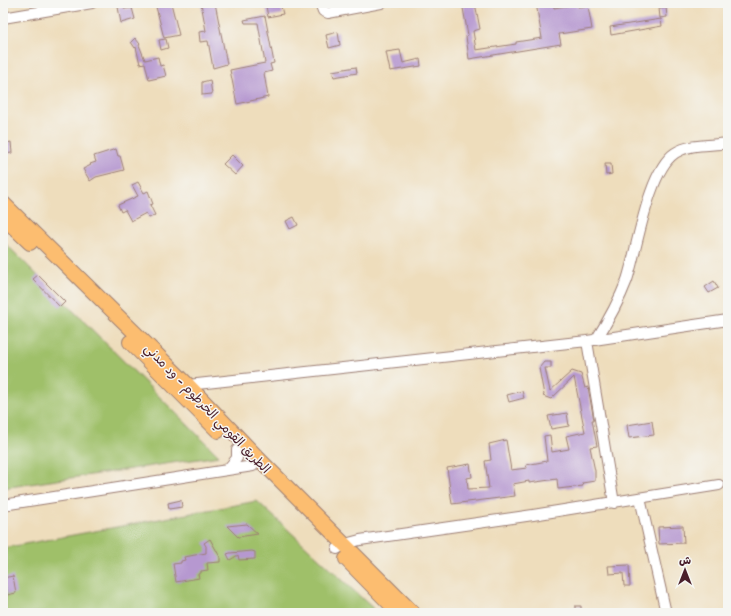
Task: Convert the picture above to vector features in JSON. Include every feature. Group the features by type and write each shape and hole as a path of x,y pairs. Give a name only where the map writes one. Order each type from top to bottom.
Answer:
{"highway":[{"name":"الطريق القومي الخرطوم - ود مدني","path":"3,203 188,385 341,547 399,613"},
{"name":"الطريق القومي الخرطوم - ود مدني","path":"3,217 253,466 413,613"}],"street":[{"path":"3,18 92,3"},
{"path":"320,3 323,11 328,13 381,3"},
{"path":"614,503 592,341 615,307 627,279 646,204 663,166 673,154 687,147 728,143"},
{"path":"188,385 592,341 728,320"},
{"path":"227,470 236,458 237,450"},
{"path":"3,505 253,466"},
{"path":"341,547 360,540 388,535 434,530 614,503 719,485"},
{"path":"640,498 666,613"}],"green space":[{"path":"3,241 219,456 3,488"},
{"path":"257,501 378,613 3,613 3,548"}],"building":[{"path":"155,3 171,3 179,35 164,38"},
{"path":"201,3 215,3 227,64 213,68 208,41 200,42 199,32 206,31"},
{"path":"280,3 283,14 268,17 266,6"},
{"path":"462,3 475,3 480,29 473,31 476,50 516,44 516,42 542,38 536,3 553,3 554,8 578,4 578,7 588,6 592,29 559,34 561,44 469,59 466,36 468,35"},
{"path":"124,6 124,9 132,8 135,19 121,23 118,7"},
{"path":"666,7 667,17 660,18 659,8"},
{"path":"265,16 274,63 270,64 272,71 264,73 268,97 237,104 230,70 265,63 258,23 245,23 244,20"},
{"path":"661,19 662,26 611,35 610,27"},
{"path":"338,32 340,45 329,48 326,35"},
{"path":"135,38 140,44 139,45 145,60 158,57 160,66 163,65 166,76 149,80 145,63 140,64 136,47 135,48 131,42"},
{"path":"166,39 168,48 161,50 159,40"},
{"path":"400,50 403,63 420,59 421,66 390,71 386,52"},
{"path":"356,67 357,73 334,77 332,71"},
{"path":"210,80 212,94 202,95 202,82"},
{"path":"11,142 12,153 3,154 3,144"},
{"path":"116,149 118,156 120,156 124,170 96,177 90,181 83,169 96,162 94,156"},
{"path":"232,155 243,166 235,175 223,164"},
{"path":"605,164 611,164 612,174 606,175"},
{"path":"138,182 144,193 148,191 153,204 150,205 155,215 149,218 146,213 131,221 125,210 121,212 118,205 138,196 132,185"},
{"path":"294,217 298,225 290,229 286,221"},
{"path":"38,275 65,302 60,307 33,279"},
{"path":"714,281 718,288 709,293 705,287"},
{"path":"544,362 551,362 551,368 545,368 550,391 572,371 581,374 585,388 588,387 597,446 590,447 595,471 595,481 582,483 583,486 558,489 557,479 529,483 529,481 513,484 515,496 452,504 447,468 470,464 472,477 467,478 468,489 489,488 485,461 491,460 489,444 506,440 511,470 527,468 526,465 547,461 544,436 550,435 552,452 569,449 566,436 585,432 574,377 551,399 543,396 539,368"},
{"path":"522,391 524,398 509,402 507,395"},
{"path":"567,413 569,426 551,429 548,416"},
{"path":"652,421 654,435 629,438 627,425"},
{"path":"181,500 182,507 169,509 168,503"},
{"path":"247,524 258,534 238,537 227,526"},
{"path":"683,526 684,543 659,544 658,527"},
{"path":"210,539 220,557 220,562 207,563 208,570 201,571 201,573 198,574 199,578 176,582 173,564 181,563 181,561 185,560 184,557 206,553 206,546 204,543"},
{"path":"255,552 255,559 239,560 238,555 230,560 227,554 230,553"},
{"path":"629,565 630,586 624,586 623,573 609,574 608,566"},
{"path":"13,576 16,593 7,595 5,586 3,586 3,578"},
{"path":"575,606 581,606 581,613 575,613"}]}
